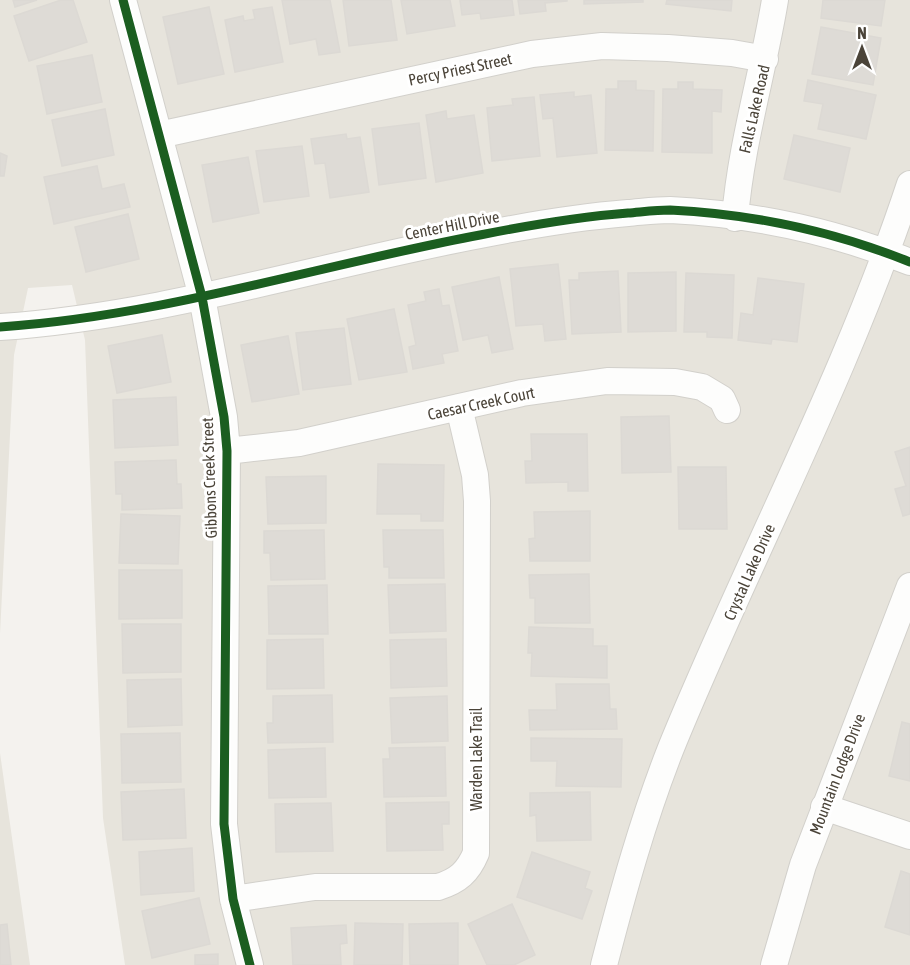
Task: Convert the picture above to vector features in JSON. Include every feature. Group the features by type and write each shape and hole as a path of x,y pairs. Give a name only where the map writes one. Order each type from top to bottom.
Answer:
{"street":[{"name":"Gibbons Creek Street","path":"123,0 202,297 224,417 227,451 224,824 233,899 250,965"},
{"name":"Falls Lake Road","path":"735,218 738,174 765,59 776,0"},
{"name":"Percy Priest Street","path":"159,135 532,54 602,46 732,53 765,59"},
{"name":"Crystal Lake Drive","path":"604,965 631,862 671,749 899,257 910,184"},
{"name":"Center Hill Drive","path":"0,327 44,324 202,297 420,246 572,217 668,210 780,223 824,233 899,257"},
{"name":"Caesar Creek Court","path":"227,451 299,443 564,385 641,381 702,387 722,399 727,410"},
{"name":"Warden Lake Trail","path":"233,899 315,887 438,887 452,882 471,865 476,853 477,501 475,475 459,407"},
{"name":"Mountain Lodge Drive","path":"774,965 803,865 910,586"},
{"path":"824,807 910,836"}],"shaded area":[{"path":"0,0 910,0 910,965 125,965 103,818 85,340 72,285 28,288 14,355 0,634"},
{"path":"0,753 30,965 0,965"}],"building":[{"path":"13,0 37,0 15,7"},
{"path":"61,0 73,0 87,42 29,61 14,16"},
{"path":"282,0 330,0 340,52 319,55 316,39 290,44"},
{"path":"343,0 391,0 397,40 349,46"},
{"path":"401,0 450,0 455,26 407,34"},
{"path":"460,0 512,0 514,15 481,19 480,13 462,15"},
{"path":"518,0 567,1 545,3 546,11 520,14"},
{"path":"584,0 643,0 643,2 584,4"},
{"path":"667,0 732,0 731,11 666,4"},
{"path":"823,0 885,0 881,26 821,18"},
{"path":"209,7 224,74 178,84 163,17"},
{"path":"272,7 283,62 235,72 225,20 243,16 244,21 255,19 253,10"},
{"path":"821,27 881,38 873,85 812,74"},
{"path":"92,55 102,102 47,114 37,66"},
{"path":"808,80 876,95 866,139 818,129 823,104 804,101"},
{"path":"618,81 636,81 636,90 654,91 653,151 605,150 606,89 618,89"},
{"path":"678,82 693,82 693,89 722,90 721,112 712,111 712,153 662,152 663,89 678,89"},
{"path":"574,92 574,97 591,95 597,153 557,157 553,118 543,119 540,95"},
{"path":"534,97 540,156 492,161 487,108 513,105 512,99"},
{"path":"105,109 114,155 62,166 52,120"},
{"path":"446,111 447,119 474,115 483,173 436,182 426,115"},
{"path":"419,123 426,178 379,185 372,129"},
{"path":"346,134 347,139 360,137 369,192 330,198 325,163 315,164 311,139"},
{"path":"794,135 850,148 840,192 784,179"},
{"path":"302,146 309,196 264,202 256,151"},
{"path":"0,153 7,156 4,176 0,176"},
{"path":"248,157 259,213 213,222 202,165"},
{"path":"97,166 102,189 124,184 130,207 54,224 44,177"},
{"path":"128,214 139,259 86,272 75,227"},
{"path":"558,264 566,339 545,341 543,324 516,326 510,269"},
{"path":"618,271 621,332 572,334 569,280 579,280 579,273"},
{"path":"676,272 676,331 628,332 628,273"},
{"path":"686,273 734,275 732,338 707,337 707,332 684,332"},
{"path":"499,277 513,349 492,353 488,335 463,340 452,287"},
{"path":"758,278 804,284 797,342 772,339 771,344 738,340 741,313 753,315"},
{"path":"439,289 442,306 449,305 458,351 442,354 444,363 413,369 409,347 416,345 408,305 426,301 424,292"},
{"path":"394,309 407,372 359,380 347,319"},
{"path":"344,328 351,384 303,390 296,333"},
{"path":"162,335 171,382 117,393 108,346"},
{"path":"288,336 299,394 252,402 241,345"},
{"path":"176,397 178,445 115,448 113,400"},
{"path":"669,416 671,472 622,473 621,417"},
{"path":"531,434 587,434 588,491 568,491 568,482 526,483 525,461 532,461"},
{"path":"910,447 910,514 903,516 895,489 906,486 895,452"},
{"path":"176,460 177,484 181,484 182,508 122,510 122,494 116,494 115,462"},
{"path":"378,464 444,465 443,521 421,521 421,514 377,514"},
{"path":"678,467 726,467 727,529 679,529"},
{"path":"326,476 326,523 268,524 266,477"},
{"path":"590,511 590,561 530,561 529,539 535,538 534,512"},
{"path":"121,514 180,516 178,564 119,563"},
{"path":"324,530 325,579 271,580 270,553 264,553 264,531"},
{"path":"383,530 443,530 444,578 389,578 389,567 384,567"},
{"path":"119,570 182,570 182,618 119,619"},
{"path":"589,574 590,623 535,623 535,598 530,598 529,575"},
{"path":"445,584 446,631 390,633 388,585"},
{"path":"327,585 328,634 269,634 268,586"},
{"path":"122,624 181,624 181,672 123,673"},
{"path":"529,627 593,629 593,646 607,646 607,678 531,676 532,653 528,653"},
{"path":"323,639 324,688 267,689 267,640"},
{"path":"446,639 447,686 391,688 390,640"},
{"path":"181,679 182,725 128,727 127,680"},
{"path":"556,684 609,684 610,709 616,709 617,729 530,730 529,710 557,710"},
{"path":"332,695 333,742 268,743 267,723 273,723 273,696"},
{"path":"447,696 448,741 392,743 390,698"},
{"path":"902,722 910,724 910,781 889,776"},
{"path":"180,733 181,782 122,783 121,734"},
{"path":"531,738 622,739 621,787 556,786 557,761 531,761"},
{"path":"445,747 446,796 384,797 383,759 390,759 389,748"},
{"path":"325,748 326,797 269,798 268,750"},
{"path":"184,789 186,838 123,840 121,792"},
{"path":"590,792 591,840 537,841 536,815 530,816 530,793"},
{"path":"449,802 449,824 442,824 443,850 387,851 386,803"},
{"path":"331,803 333,851 276,852 275,804"},
{"path":"192,848 194,891 141,895 139,852"},
{"path":"532,852 590,872 585,888 592,891 582,919 517,897"},
{"path":"901,871 910,874 910,935 885,927"},
{"path":"199,898 210,944 152,958 142,911"},
{"path":"512,904 535,955 514,965 487,965 468,924"},
{"path":"355,923 403,924 402,965 354,965"},
{"path":"458,923 458,965 410,965 409,924"},
{"path":"7,924 11,965 0,965 0,925"},
{"path":"346,925 347,943 340,944 341,965 293,965 291,928"},
{"path":"218,954 218,965 195,965 195,955"}],"cycle path":[{"path":"123,0 202,297 224,417 227,451 224,824 233,899 250,965"},
{"path":"0,327 61,321 181,301 420,247 517,228 591,217 654,211 701,212 762,220 852,241 910,262"}]}
